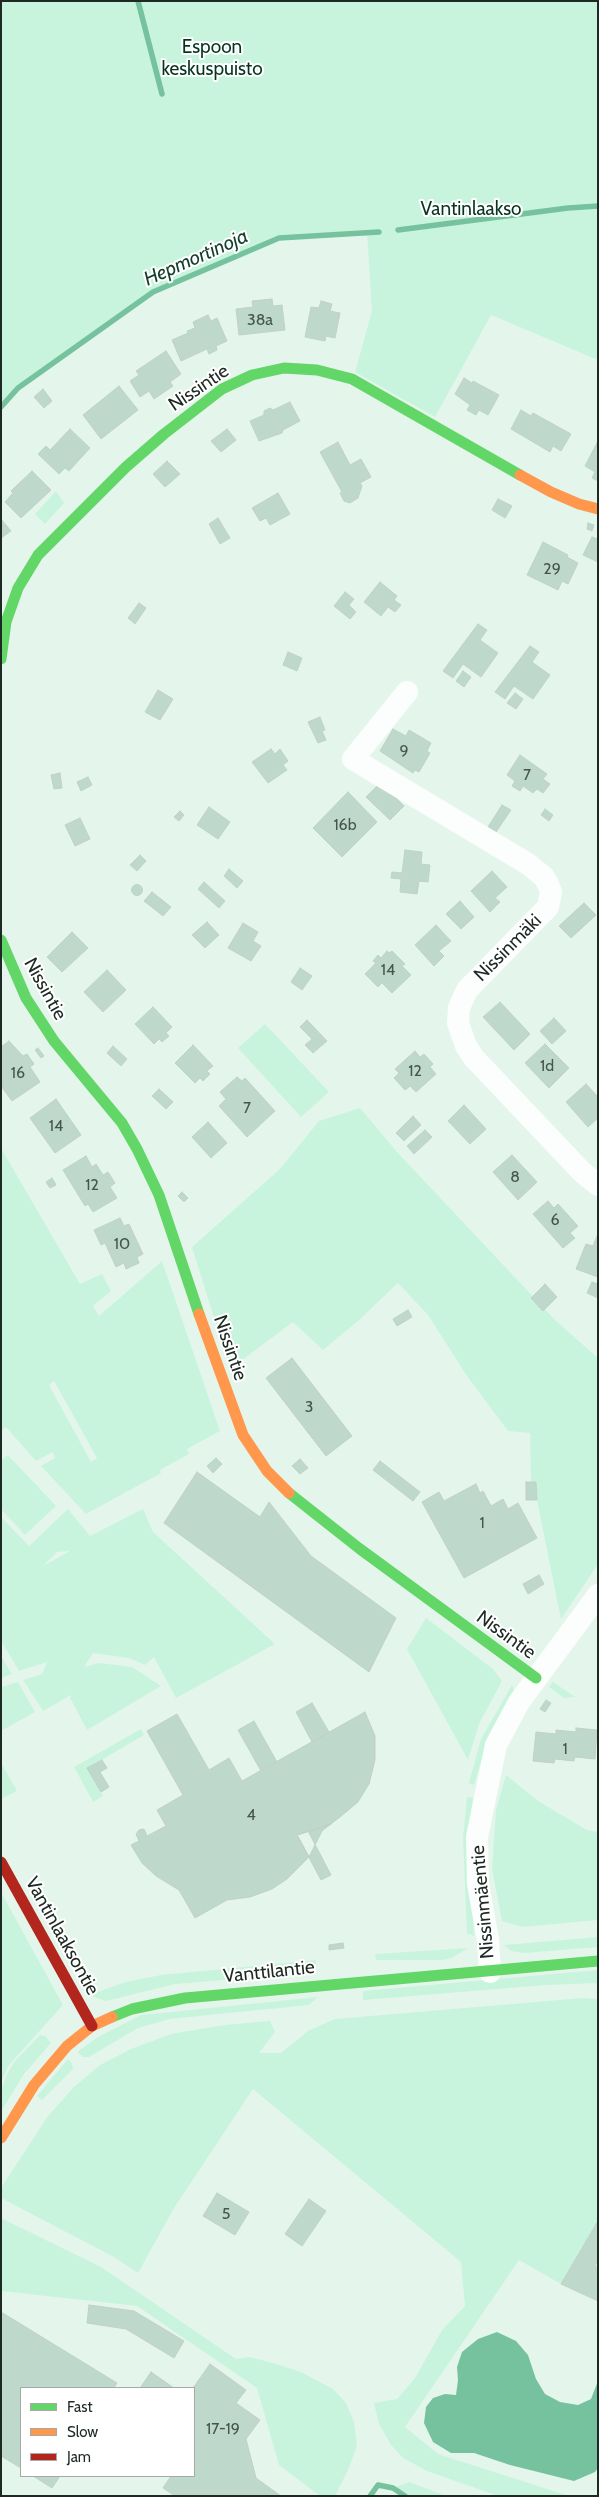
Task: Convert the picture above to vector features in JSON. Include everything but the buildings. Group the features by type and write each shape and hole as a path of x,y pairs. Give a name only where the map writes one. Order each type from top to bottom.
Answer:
{"street":[{"name":"Nissintie","path":"1,659 4,619 18,588 38,555 126,467 197,407 222,390 252,375 284,368 317,370 352,379 551,492 579,504 598,509"},
{"name":"Nissinmäki","path":"407,692 354,759 528,864 544,877 551,892 548,907 467,990 459,1008 458,1023 466,1046 474,1058 582,1172 598,1184"},
{"name":"Nissintie","path":"1,940 26,998 54,1041 122,1123 137,1149 159,1195 214,1359 243,1435 267,1470 298,1502 352,1544 536,1678"},
{"name":"Nissinmäentie","path":"490,1972 488,1940 478,1884 477,1837 496,1745 536,1678 598,1595"},
{"name":"Vantinlaaksontie","path":"1,1862 92,2026"},
{"name":"Vanttilantie","path":"1,2138 34,2085 67,2046 92,2026 132,2010 185,1998 598,1961"}],"green space":[{"name":"Vantinlaakso","path":"1,1 598,1 598,360 491,315 435,417 355,372 372,311 367,233 279,238 153,292 18,388 1,407"},
{"path":"56,491 64,503 45,524 35,514"},
{"path":"265,1024 329,1092 301,1117 238,1048"},
{"path":"360,1108 398,1153 555,1320 598,1358 598,1564 561,1619 537,1500 536,1482 531,1482 530,1433 508,1431 467,1376 428,1315 398,1283 358,1321 323,1350 293,1322 230,1369 192,1247 280,1169 319,1121"},
{"path":"1,1148 80,1284 102,1274 111,1291 93,1306 99,1316 162,1261 220,1431 187,1449 189,1454 160,1470 161,1473 86,1514 41,1466 55,1458 53,1452 36,1461 6,1427 1,1431","holes":["54,1381 97,1458 91,1462 49,1385"]},
{"path":"8,1455 56,1506 25,1535 1,1509 1,1461"},
{"path":"68,1509 90,1536 143,1509 153,1532 275,1644 176,1698 154,1657 145,1665 129,1658 93,1653 84,1667 99,1663 132,1667 161,1686 87,1730 70,1698 71,1695 43,1711 23,1680 42,1674 47,1662 19,1671 1,1641 1,1517 29,1546","holes":["70,1551 43,1566 57,1552"]},
{"path":"426,1618 493,1669 502,1681 479,1724 468,1760 407,1649"},
{"path":"1,1656 12,1674 1,1678"},
{"path":"18,1682 35,1712 1,1731 1,1687"},
{"path":"553,1682 575,1697 564,1698 549,1687"},
{"path":"512,1685 514,1691 485,1748 474,1785 469,1783 481,1739"},
{"path":"141,1729 144,1735 88,1768 103,1796 93,1802 74,1767"},
{"path":"3,1766 17,1791 1,1799 1,1767"},
{"path":"506,1775 538,1801 587,1830 598,1832 598,1920 522,1927 502,1921 492,1869 496,1810"},
{"path":"467,1797 473,1798 469,1838 474,1936 467,1933 463,1838"},
{"path":"1,1892 63,2005 9,2065 1,2082"},
{"path":"598,1937 598,1947 524,1953 511,1951 504,1945"},
{"path":"468,1948 452,1958 442,1960 376,1960 375,1954"},
{"path":"316,1960 316,1964 273,1976 175,1984 106,2001 89,1995 126,1982 161,1975"},
{"path":"598,1970 598,1983 546,1985 363,2000 363,1991"},
{"path":"318,1997 309,2005 170,2019 138,2028 89,2057 83,2057 77,2052 98,2037 141,2015"},
{"path":"583,1998 598,1999 598,2221 561,2284 519,2260 405,2427 438,2454 569,2496 498,2496 427,2471 403,2458 391,2445 379,2424 374,2403 397,2399 415,2378 442,2330 465,2306 461,2262 253,2089 174,2208 138,2273 114,2257 1,2198 1,2188 48,2116 74,2087 100,2065 131,2049 171,2034 224,2025 270,2021 275,2032 259,2053 281,2053 308,2031 335,2019"},
{"path":"40,2035 45,2036 51,2043 24,2074 2,2110 1,2091 7,2074 14,2062"},
{"path":"68,2059 72,2063 73,2069 42,2100 37,2096"},
{"path":"1,2218 101,2267 236,2359 250,2357 273,2363 301,2372 333,2389 346,2403 354,2422 357,2446 335,2496 320,2496 279,2465 257,2388 137,2306 1,2291"},
{"path":"409,2482 446,2496 405,2496 393,2488"}],"shaded area":[{"path":"497,2332 516,2341 528,2355 536,2379 545,2394 560,2402 578,2405 591,2399 598,2381 598,2468 595,2472 574,2481 510,2465 474,2453 451,2453 433,2442 424,2423 426,2407 433,2398 445,2394 456,2395 457,2367 462,2352 478,2339"}],"waterway":[{"path":"138,1 162,94"},
{"name":"Hepmortinoja","path":"398,230 568,208 598,206"},
{"name":"Hepmortinoja","path":"1,407 18,388 153,292 279,238 379,232"},
{"path":"370,2496 378,2485 393,2488 405,2496"}],"traffic: fast":[{"path":"1,659 6,622 18,588 38,555 126,467 164,434 222,389 252,375 284,368 317,370 352,379 520,475"},
{"path":"1,940 26,998 54,1041 122,1123 137,1149 159,1195 199,1314"},
{"path":"289,1493 360,1549 536,1678"},
{"path":"112,2017 132,2009 185,1998 598,1961"}],"traffic: slow":[{"path":"520,475 551,492 579,504 598,509"},
{"path":"199,1314 243,1435 267,1471 289,1493"},
{"path":"1,2138 34,2085 67,2046 92,2026 112,2017"}],"traffic: jam":[{"path":"1,1862 92,2026"}],"park label":[{"name":"Espoon keskuspuisto","path":"212,58"}]}
